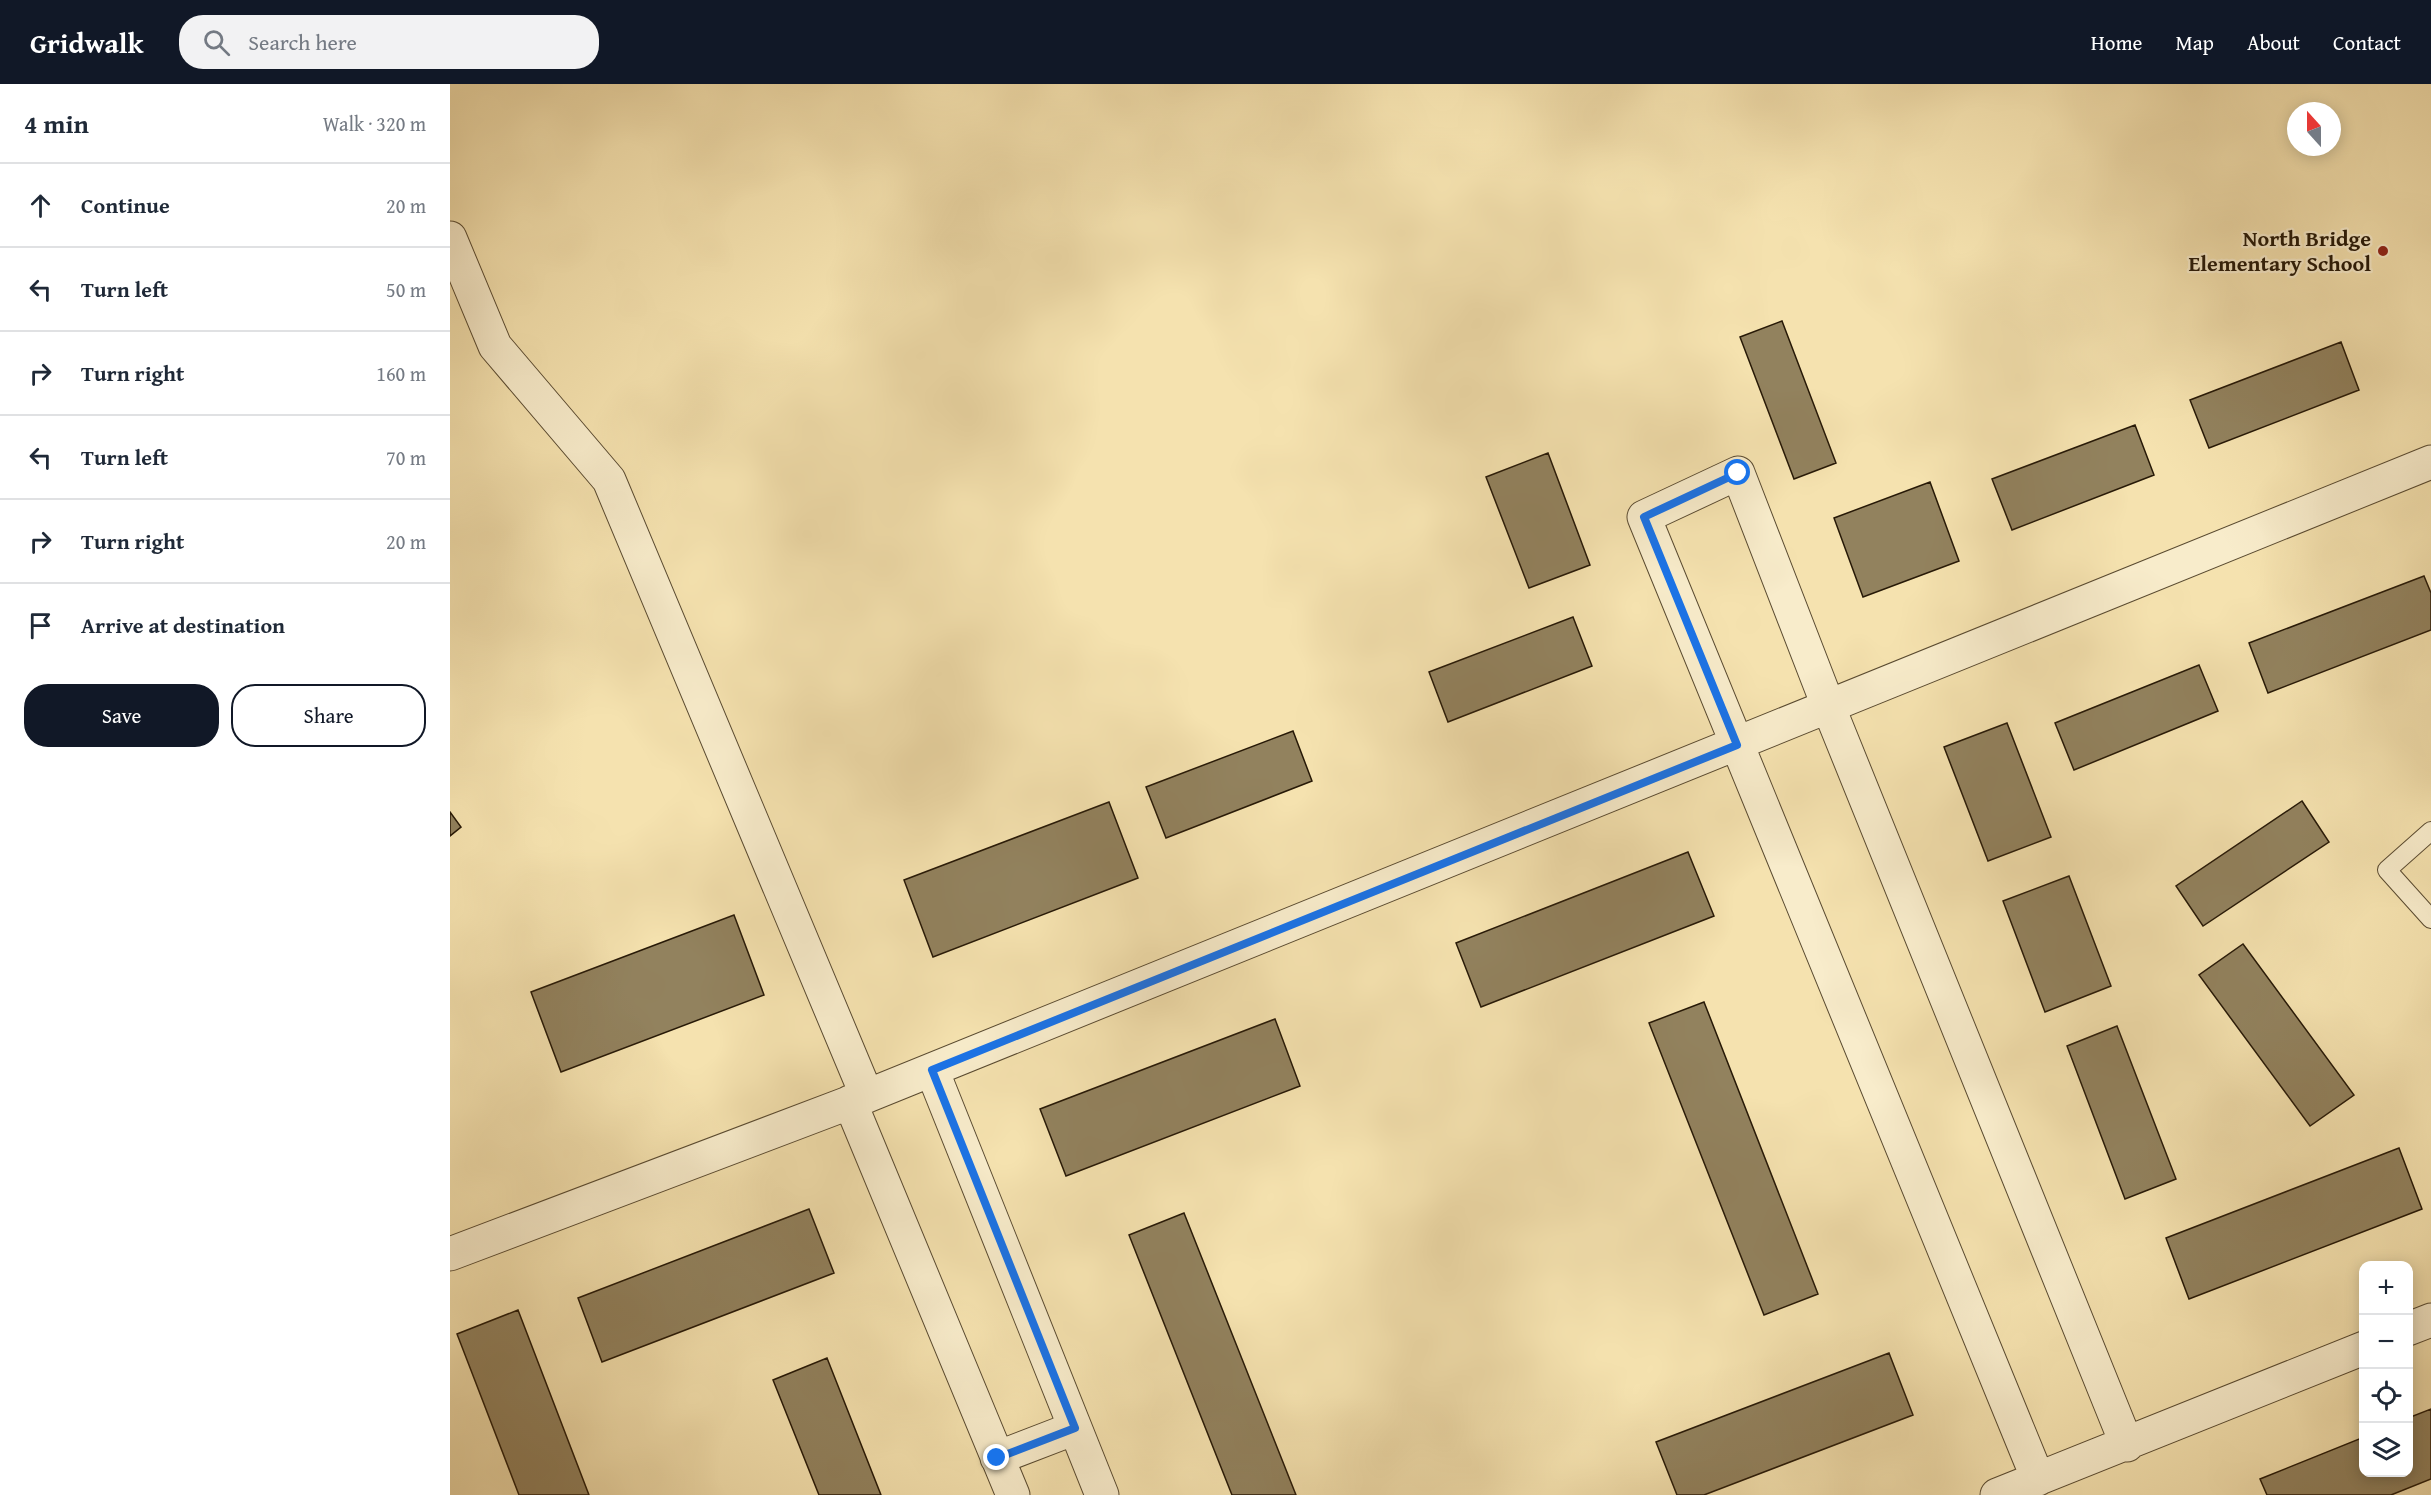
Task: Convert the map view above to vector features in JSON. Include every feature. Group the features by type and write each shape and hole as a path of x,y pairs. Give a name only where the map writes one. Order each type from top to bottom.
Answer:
{"street":[{"path":"450,238 495,346 609,480 859,1099 1013,1495"},
{"path":"450,1254 932,1070 2431,462"},
{"path":"2038,1479 1644,517 1738,473 1829,708 2127,1445"},
{"path":"932,1070 1102,1495"},
{"path":"2413,1327 2431,1320"},
{"path":"1997,1495 2127,1445 2359,1350"},
{"path":"997,1458 1075,1428"}],"lane":[{"path":"2431,831 2387,870 2431,919"}],"building":[{"path":"1782,321 1836,463 1794,479 1740,337"},
{"path":"2341,342 2359,390 2209,448 2190,400"},
{"path":"2135,425 2154,475 2012,530 1992,479"},
{"path":"1548,453 1590,565 1529,588 1486,477"},
{"path":"1930,482 1959,561 1863,597 1834,518"},
{"path":"2424,576 2431,593 2431,630 2268,693 2249,643"},
{"path":"1573,617 1592,666 1448,722 1429,672"},
{"path":"2199,665 2218,711 2074,770 2055,723"},
{"path":"2007,723 2051,837 1988,861 1944,747"},
{"path":"1293,731 1312,781 1166,838 1146,787"},
{"path":"2302,801 2329,842 2203,926 2176,886"},
{"path":"1109,802 1138,878 933,957 904,880"},
{"path":"450,812 461,827 450,836"},
{"path":"1688,852 1714,916 1481,1007 1456,943"},
{"path":"2069,876 2111,986 2045,1012 2003,901"},
{"path":"734,915 764,995 561,1072 531,992"},
{"path":"2243,944 2354,1095 2310,1126 2199,975"},
{"path":"1704,1002 1818,1294 1764,1315 1649,1023"},
{"path":"1275,1019 1300,1086 1066,1176 1040,1109"},
{"path":"2117,1026 2176,1179 2125,1199 2067,1046"},
{"path":"2399,1148 2422,1209 2189,1299 2166,1238"},
{"path":"809,1209 834,1273 602,1362 578,1298"},
{"path":"1184,1213 1296,1495 1232,1495 1129,1235"},
{"path":"518,1310 589,1495 519,1495 457,1334"},
{"path":"1889,1353 1913,1415 1704,1495 1677,1495 1656,1442"},
{"path":"827,1358 881,1495 819,1495 773,1380"},
{"path":"2431,1409 2431,1479 2391,1495 2267,1495 2260,1479 2359,1439 2359,1477 2413,1477 2413,1416"}],"place":[{"name":"North Bridge Elementary School","path":"2383,251"}],"route":[{"path":"997,1458 1075,1428 932,1070 1737,745 1644,517 1738,473"}]}
